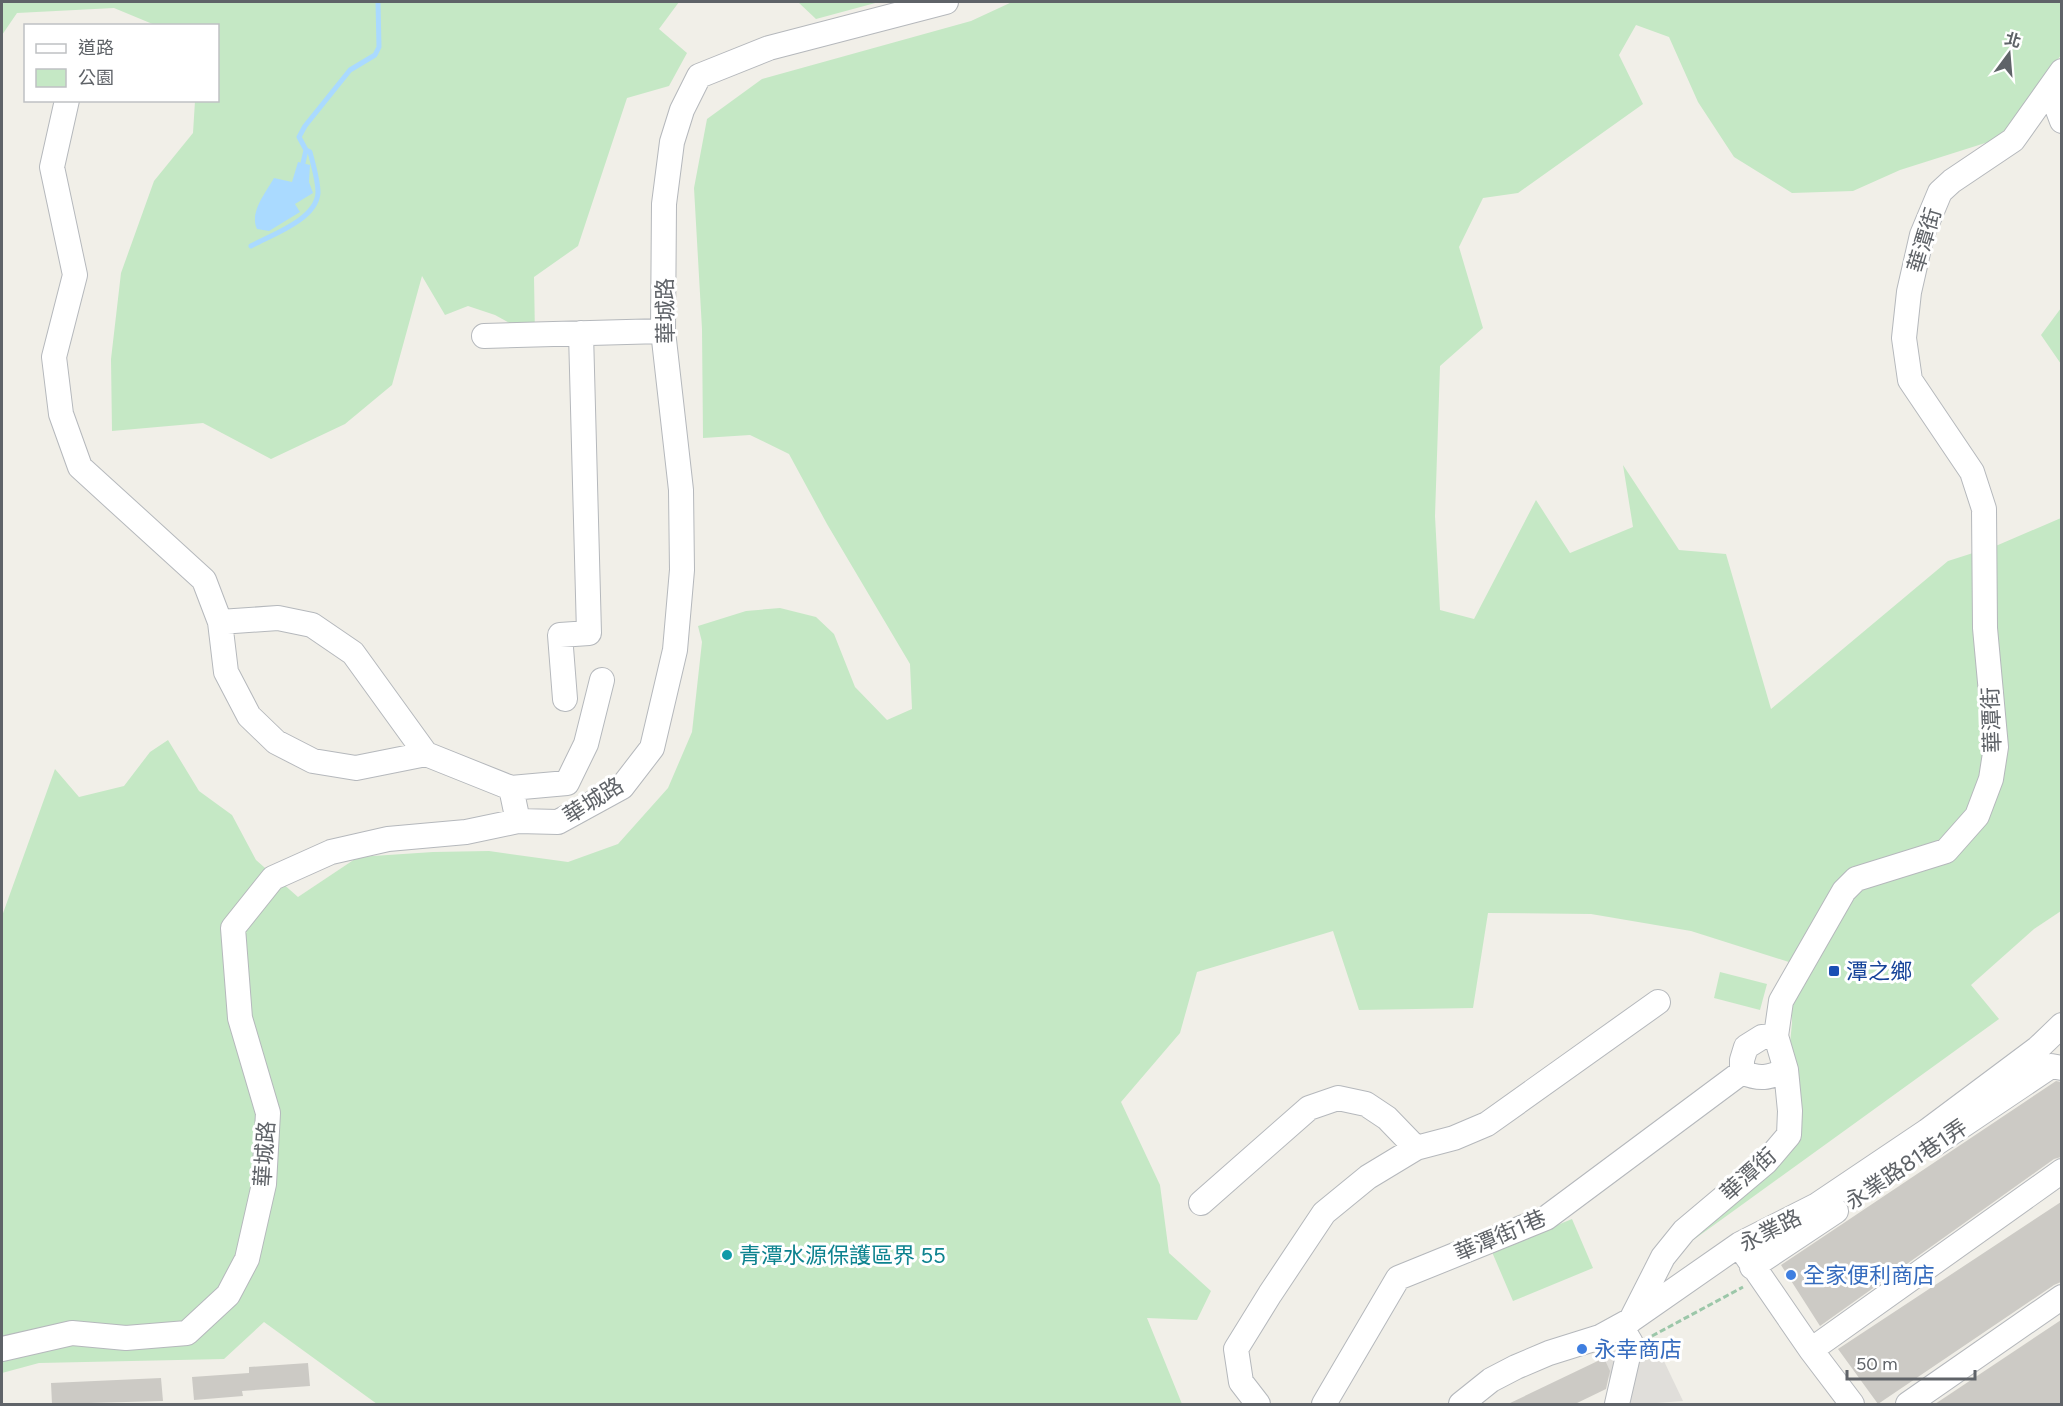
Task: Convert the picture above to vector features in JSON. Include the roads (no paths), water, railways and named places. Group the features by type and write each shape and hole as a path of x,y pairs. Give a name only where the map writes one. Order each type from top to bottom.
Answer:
{"street":[{"name":"華城路","path":"2,1349 72,1333 126,1338 188,1333 228,1295 247,1259 250,1248 264,1184 268,1113 240,1018 233,928 273,878 331,852 388,839 466,832 518,821 558,822 622,787 652,748 675,650 682,570 681,490 663,331 664,204 672,142 682,110 699,76 769,48 946,2"},
{"path":"2056,80 2061,120"},
{"name":"華潭街","path":"1626,1323 1663,1257 1684,1231 1766,1162 1789,1135 1791,1111 1786,1070 1776,1036 1780,1001 1844,891 1856,879 1946,851 1977,816 1991,779 1996,747 1985,628 1984,509 1972,472 1910,380 1904,338 1909,292 1922,235 1940,192 1952,181 2013,140 2056,80"},
{"path":"67,102 52,167 75,275 54,357 61,414 80,467 204,580 220,622 226,672 249,716 276,742 313,761 356,768 426,754"},
{"path":"484,336 663,331"},
{"path":"565,699 560,635 589,633 581,333"},
{"path":"220,622 278,618 312,625 353,653 426,754 511,788 567,783 586,744 602,680"},
{"path":"511,788 518,821"},
{"path":"1258,1404 1241,1382 1236,1349 1324,1213 1368,1177 1416,1148 1454,1138 1487,1124 1658,1002"},
{"name":"永業路","path":"1461,1404 1491,1380 1516,1367 1549,1353 1600,1337 1626,1323 1740,1244 1817,1205 1927,1131 2037,1048 2061,1025"},
{"path":"1776,1036 1762,1037 1746,1047 1742,1060 1742,1072 1755,1078 1770,1077 1786,1070"},
{"name":"永業路81巷1弄","path":"1756,1272 2051,1066 2061,1068"},
{"name":"華潭街1巷","path":"1324,1404 1398,1278 1546,1218 1742,1072"},
{"path":"1201,1203 1309,1108 1338,1098 1366,1104 1387,1118 1416,1148"},
{"path":"1811,1350 2061,1171"},
{"path":"1740,1244 1756,1272 1852,1404"},
{"path":"1908,1404 2061,1297"},
{"path":"1617,1404 1631,1343 1626,1323"}],"water":[{"path":"298,162 310,165 309,182 313,193 295,204 300,212 269,231 257,229 255,216 257,210 274,178 292,182"}],"waterway":[{"path":"303,163 306,150 299,137 305,126 350,70 375,55 379,47 378,2"},
{"path":"251,246 291,226 310,211 315,203 318,193 316,177 310,152 306,150"}],"place":[{"name":"潭之鄉","path":"1834,971"},
{"name":"青潭水源保護區界 55","path":"727,1255"},
{"name":"全家便利商店","path":"1791,1275"},
{"name":"永幸商店","path":"1582,1349"}]}
